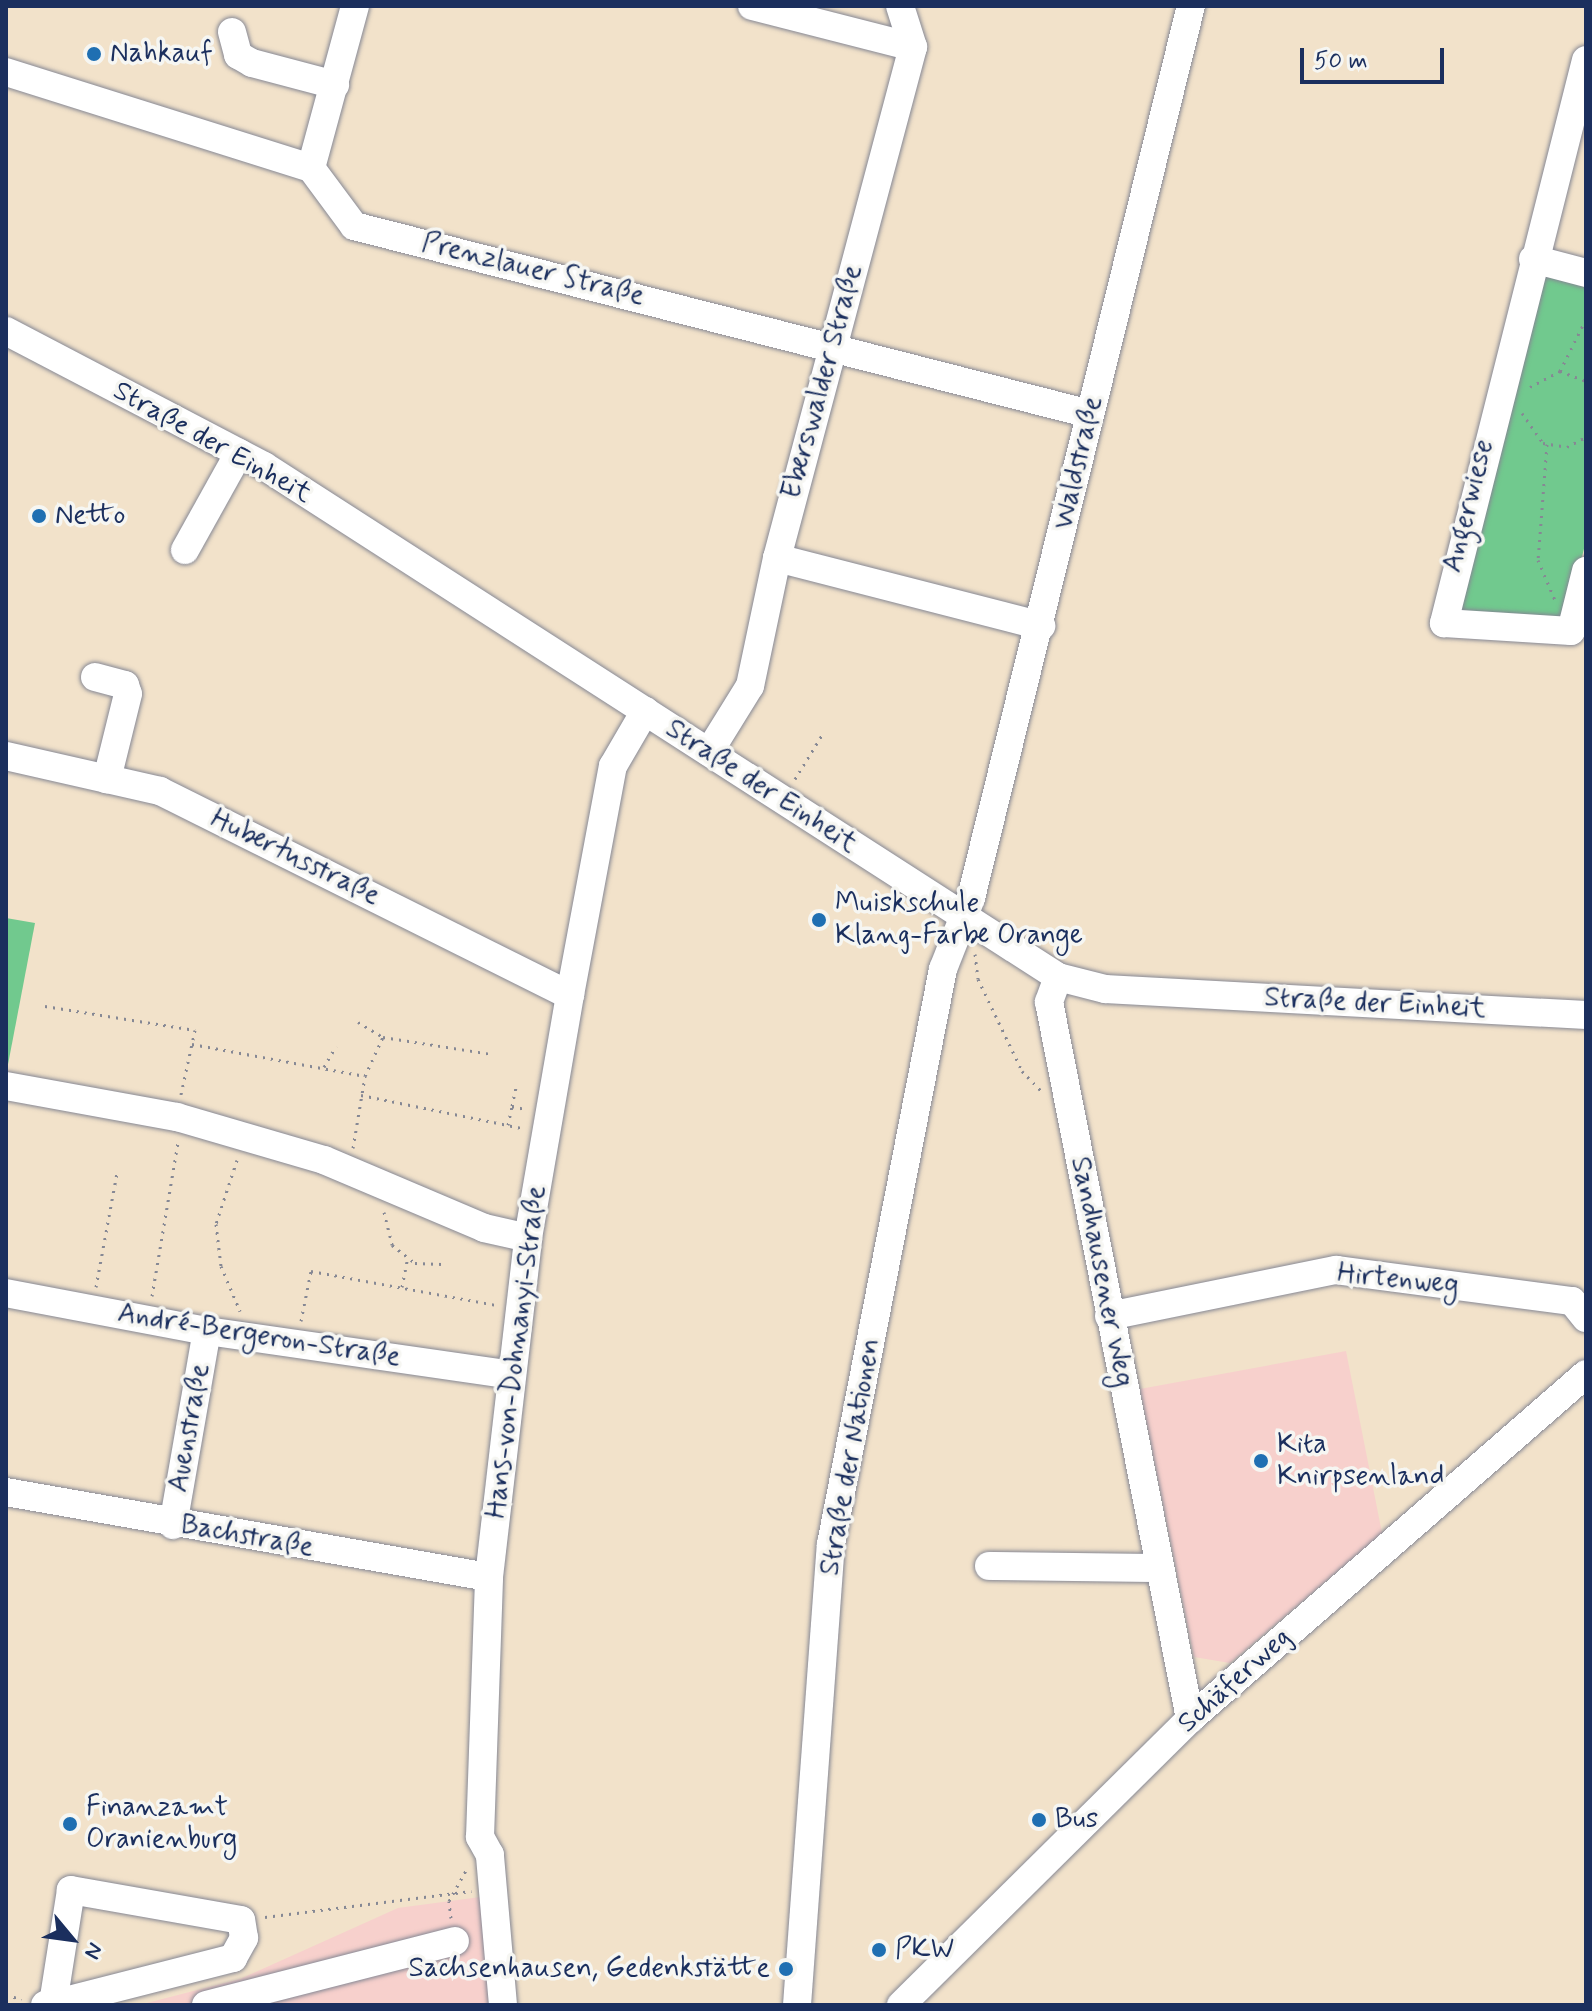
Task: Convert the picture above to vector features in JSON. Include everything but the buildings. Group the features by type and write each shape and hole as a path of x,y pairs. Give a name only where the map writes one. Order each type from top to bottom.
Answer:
{"street":[{"path":"6,72 311,168 355,6"},
{"path":"752,6 913,47"},
{"path":"900,6 913,47"},
{"name":"Waldstraße","path":"961,918 1041,626 1191,6"},
{"path":"232,32 238,55 252,63 335,85"},
{"name":"Eberswalder Straße","path":"709,752 750,686 777,558 913,47"},
{"path":"1586,60 1533,259 1586,273"},
{"name":"Prenzlauer Straße","path":"311,168 354,226 832,344 1090,414"},
{"name":"Angerwiese","path":"1533,259 1441,612 1451,627 1577,628"},
{"name":"Straße der Einheit","path":"6,331 239,453 782,799 961,918 1058,977 1105,989 1586,1015"},
{"path":"185,550 239,453"},
{"path":"777,558 1041,626"},
{"path":"1577,628 1586,571"},
{"path":"95,677 125,685 128,694 107,779"},
{"name":"Hans-von-Dohnanyi-Straße","path":"503,2005 495,1889 480,1837 489,1577 528,1238 570,995 613,766 645,711"},
{"name":"Hubertusstraße","path":"6,756 160,791 570,995"},
{"name":"Straße der Nationen","path":"797,2005 831,1544 943,969 961,918"},
{"name":"Sandhausener Weg","path":"1058,977 1049,1002 1190,1719"},
{"path":"6,1086 180,1118 349,1171 528,1238"},
{"name":"Hirtenweg","path":"1109,1316 1336,1270 1572,1301 1586,1318"},
{"name":"André-Bergeron-Straße","path":"6,1293 237,1336 512,1375"},
{"name":"Auenstraße","path":"173,1525 207,1331"},
{"name":"Schäferweg","path":"901,2005 1190,1719 1582,1386"},
{"name":"Bachstraße","path":"6,1492 173,1525 489,1577"},
{"path":"989,1566 1159,1568"},
{"path":"71,1890 241,1920 244,1938 233,1958 49,2004 71,1890"},
{"path":"206,2005 455,1941"}],"path":[{"path":"1560,371 1586,319"},
{"path":"1586,381 1560,371 1536,379 1523,401 1526,425 1547,444 1567,447 1586,437"},
{"path":"1547,444 1538,560 1552,596 1577,628"},
{"path":"782,799 822,735"},
{"path":"975,950 978,979 1022,1071 1055,1106 1069,1104"},
{"path":"45,1006 195,1030 147,1320"},
{"path":"358,1022 383,1037 491,1054"},
{"path":"349,1171 365,1076 383,1037"},
{"path":"192,1044 365,1076"},
{"path":"324,1069 336,1046"},
{"path":"512,1106 516,1087"},
{"path":"361,1095 546,1133"},
{"path":"237,1336 240,1305 221,1266 216,1224 246,1138"},
{"path":"92,1309 117,1173"},
{"path":"391,1189 383,1217 392,1245 408,1257 442,1264"},
{"path":"402,1287 408,1257"},
{"path":"296,1344 311,1271 519,1308"},
{"path":"448,1296 449,1290"},
{"path":"241,1920 495,1889"}],"shaded area":[{"name":"Kita Knirpsenland","path":"1346,1351 1382,1533 1230,1663 1194,1657 1140,1389"},
{"path":"488,1896 494,2005 139,2005 240,1979 398,1908"}],"green space":[{"path":"1537,268 1586,281 1586,541 1565,623 1452,619"},
{"path":"6,918 35,923 6,1075"}],"place":[{"name":"Nahkauf","path":"94,54"},
{"name":"Netto","path":"39,516"},
{"name":"Muiskschule Klang-Farbe Orange","path":"819,920"},
{"name":"Kita Knirpsenland","path":"1261,1461"},
{"name":"Bus","path":"1039,1820"},
{"name":"Finanzamt Oranienburg","path":"70,1824"},
{"name":"PKW","path":"879,1950"},
{"name":"Sachsenhausen, Gedenkstätte","path":"786,1969"}]}
